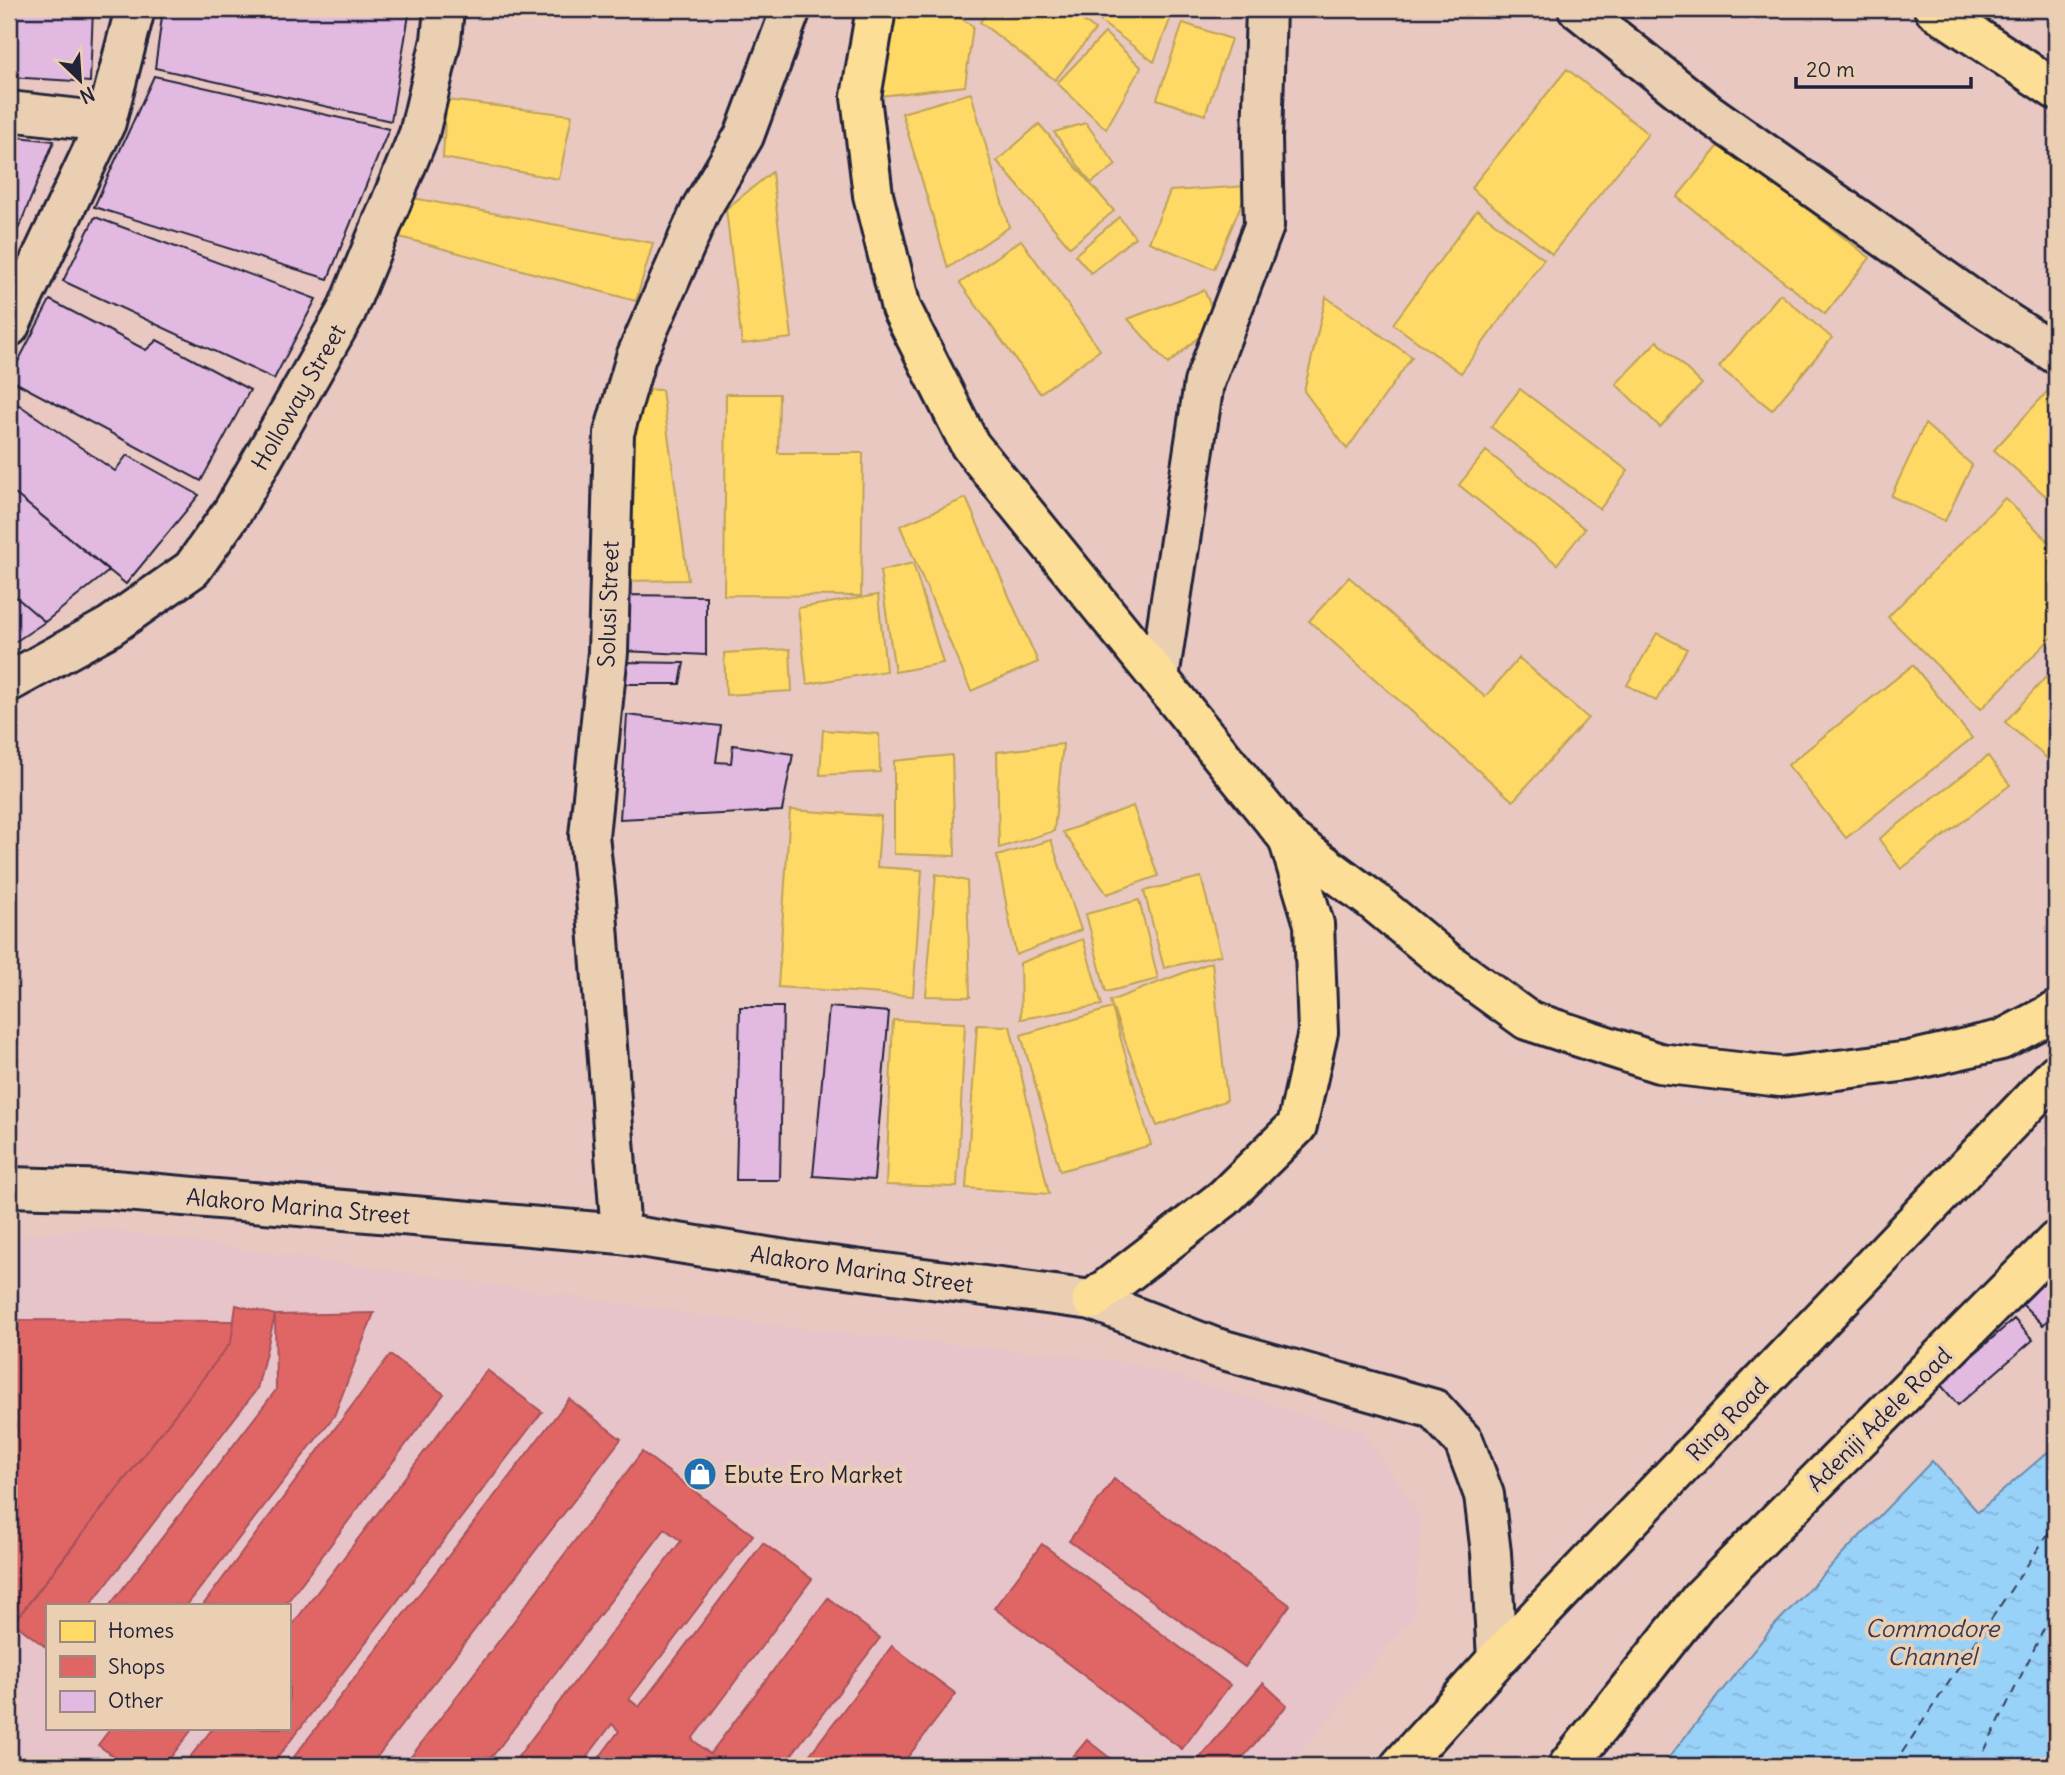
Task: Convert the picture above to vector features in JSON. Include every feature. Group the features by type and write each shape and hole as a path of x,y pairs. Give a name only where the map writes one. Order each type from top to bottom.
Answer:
{"main road":[{"path":"1934,9 2056,90"},
{"path":"875,12 861,97 873,195 901,308 970,445 1288,838 1372,900 1447,962 1527,1020 1659,1063 1781,1077 1909,1061 2001,1040 2056,1011"},
{"path":"1092,1300 1224,1198 1297,1126 1318,1032 1314,924 1288,838"},
{"name":"Ring Road","path":"1400,1766 1497,1659 2056,1074"},
{"name":"Adeniji Adele Road","path":"1568,1766 1701,1598 2056,1241"}],"street":[{"path":"9,327 106,122 135,9"},
{"name":"Holloway Street","path":"9,682 109,627 192,569 233,511 346,312 419,134 441,40 444,9"},
{"name":"Solusi Street","path":"621,1234 589,836 608,652 614,433 636,357 702,207 744,136 791,9"},
{"path":"1159,678 1204,383 1264,226 1262,139 1266,9"},
{"path":"1578,9 1708,113 1977,303 2056,354"},
{"path":"9,111 106,122"},
{"name":"Alakoro Marina Street","path":"9,1187 114,1190 621,1234 786,1260 1092,1300 1213,1347 1434,1409 1464,1442 1484,1495 1491,1553 1497,1659"}],"shaded area":[{"name":"Ebute Ero Market","path":"96,1228 775,1326 1131,1363 1363,1432 1421,1517 1414,1615 1290,1766 9,1766 9,1237"}],"water":[{"name":"Commodore Channel","path":"2056,1445 2056,1766 1662,1766 1771,1629 1932,1461 1978,1512"}],"building: Homes":[{"path":"891,9 945,9 973,26 965,86 880,96"},
{"path":"990,9 1068,9 1095,30 1055,80 980,22"},
{"path":"1084,9 1174,9 1154,62"},
{"path":"1183,23 1231,39 1205,115 1157,99"},
{"path":"1105,33 1141,67 1106,129 1057,83"},
{"path":"1567,69 1648,134 1552,254 1471,188"},
{"path":"971,93 1009,227 948,268 902,113"},
{"path":"446,100 572,115 559,179 443,158"},
{"path":"1086,123 1116,165 1091,183 1054,132"},
{"path":"1039,124 1114,211 1070,247 997,161"},
{"path":"1722,142 1870,258 1825,314 1677,197"},
{"path":"772,172 792,338 742,344 726,209"},
{"path":"1249,186 1214,269 1149,242 1170,191"},
{"path":"413,198 653,243 636,301 400,237"},
{"path":"1477,210 1544,259 1461,373 1393,324"},
{"path":"1119,217 1135,237 1091,273 1075,255"},
{"path":"1021,240 1100,350 1040,393 960,283"},
{"path":"1204,290 1217,321 1168,364 1128,319"},
{"path":"1780,294 1832,338 1772,410 1719,367"},
{"path":"1326,297 1412,357 1347,449 1304,391"},
{"path":"1657,341 1702,384 1660,427 1616,384"},
{"path":"2056,382 2056,505 1994,450"},
{"path":"632,389 662,390 688,580 619,581"},
{"path":"1520,389 1628,471 1600,509 1491,427"},
{"path":"726,394 779,394 778,453 863,453 861,596 724,595"},
{"path":"1925,424 1972,465 1945,521 1891,496"},
{"path":"1486,451 1585,529 1557,564 1459,485"},
{"path":"966,498 1038,662 971,691 900,526"},
{"path":"2005,498 2056,549 2056,633 1981,709 1888,617"},
{"path":"913,563 943,663 895,672 880,571"},
{"path":"1349,577 1485,697 1519,658 1588,718 1513,801 1309,621"},
{"path":"878,595 886,671 807,684 798,608"},
{"path":"1657,633 1687,649 1656,701 1627,685"},
{"path":"790,649 792,691 726,695 724,653"},
{"path":"1913,665 1972,738 1846,838 1788,765"},
{"path":"2046,677 2056,686 2056,766 2005,722"},
{"path":"823,730 879,734 880,772 820,775"},
{"path":"1063,744 1054,831 999,848 997,752"},
{"path":"952,755 955,856 894,854 894,761"},
{"path":"1988,756 2010,785 1901,869 1879,839"},
{"path":"1133,806 1158,876 1107,894 1063,832"},
{"path":"790,810 881,816 877,867 922,870 913,996 778,987"},
{"path":"1051,840 1081,930 1016,955 997,856"},
{"path":"936,874 967,881 970,997 926,996"},
{"path":"1201,877 1221,955 1164,968 1144,891"},
{"path":"1139,900 1158,979 1106,992 1086,914"},
{"path":"1083,939 1102,1005 1021,1019 1020,963"},
{"path":"1212,962 1227,1100 1157,1126 1110,1001"},
{"path":"1112,1008 1151,1145 1060,1171 1021,1035"},
{"path":"893,1020 965,1023 957,1187 886,1185"},
{"path":"977,1025 1010,1026 1049,1194 966,1188"}],"building: Shops":[{"path":"236,1305 275,1315 257,1389 91,1604 46,1604 46,1647 14,1623 231,1342"},
{"path":"374,1313 334,1416 188,1604 111,1604 276,1390 275,1315"},
{"path":"9,1320 234,1321 231,1342 9,1628"},
{"path":"390,1355 444,1394 286,1604 204,1604"},
{"path":"487,1370 542,1412 271,1766 183,1766 211,1730 290,1730 290,1628"},
{"path":"569,1399 621,1439 370,1766 287,1766"},
{"path":"642,1452 753,1535 629,1699 639,1707 763,1543 812,1579 692,1739 710,1754 828,1598 880,1638 783,1766 593,1766 619,1731 612,1724 580,1766 511,1766 681,1541 665,1529 485,1766 404,1766"},
{"path":"1114,1479 1290,1605 1245,1667 1069,1541"},
{"path":"1042,1544 1230,1685 1182,1749 994,1608"},
{"path":"892,1646 956,1694 901,1766 801,1766"},
{"path":"1263,1683 1287,1705 1236,1766 1193,1766"},
{"path":"109,1730 191,1730 164,1766 127,1766 98,1745"},
{"path":"1087,1740 1120,1766 1065,1766"}],"building: Other":[{"path":"9,9 93,9 90,82 9,77"},
{"path":"163,9 410,9 391,121 155,68"},
{"path":"154,76 389,129 328,279 94,207"},
{"path":"9,136 54,141 20,225 9,224"},
{"path":"95,217 316,299 274,379 63,281"},
{"path":"9,224 20,225 9,246"},
{"path":"50,300 146,350 157,340 250,390 201,481 9,379"},
{"path":"9,398 115,471 127,455 199,495 126,584 9,489"},
{"path":"9,489 109,571 45,622 9,591"},
{"path":"9,591 45,622 9,646"},
{"path":"621,595 706,596 706,655 624,651"},
{"path":"619,662 684,663 680,684 616,684"},
{"path":"627,715 721,726 716,762 731,763 733,745 793,754 782,811 620,819"},
{"path":"740,1007 783,1007 780,1180 736,1180"},
{"path":"829,1007 889,1012 874,1180 813,1176"},
{"path":"2051,1269 2056,1275 2056,1311 2043,1325 2019,1301"},
{"path":"2014,1319 2033,1340 1958,1405 1940,1384"}],"ferry route":[{"path":"1893,1766 2056,1522"},
{"path":"1977,1766 2056,1604"}],"place":[{"name":"Ebute Ero Market","path":"700,1474"}]}
